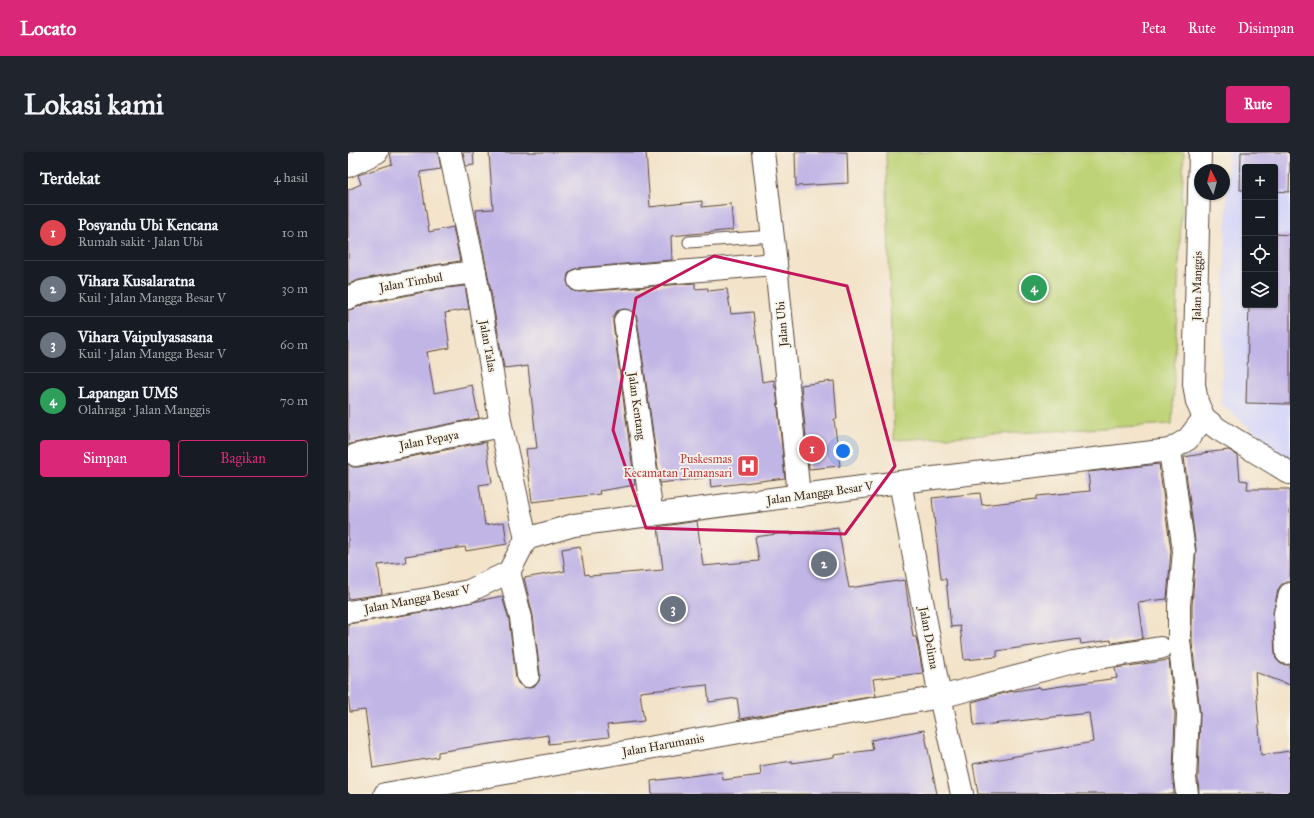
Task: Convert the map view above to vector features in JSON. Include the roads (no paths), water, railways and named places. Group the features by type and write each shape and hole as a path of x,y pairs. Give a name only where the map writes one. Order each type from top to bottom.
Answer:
{"street":[{"path":"348,166 377,152"},
{"name":"Jalan Talas","path":"450,152 475,272 502,426 526,539"},
{"name":"Jalan Ubi","path":"763,152 776,264 799,496"},
{"name":"Jalan Manggis","path":"1200,152 1194,384 1197,402 1204,418"},
{"path":"579,280 776,264"},
{"name":"Jalan Timbul","path":"348,298 361,292 436,277 475,272"},
{"name":"Jalan Kentang","path":"625,321 652,515"},
{"path":"1204,418 1218,429 1290,473"},
{"name":"Jalan Mangga Besar V","path":"526,539 574,525 900,482 1170,450 1188,438 1204,418"},
{"name":"Jalan Pepaya","path":"356,455 502,426"},
{"path":"1170,450 1184,551 1180,605 1180,641 1188,714 1185,778 1187,794"},
{"name":"Jalan Delima","path":"900,482 940,697 962,794"},
{"path":"526,539 509,572 521,618 528,676"},
{"name":"Jalan Mangga Besar V","path":"348,612 469,591 509,572"},
{"path":"1287,653 1285,613 1290,594"},
{"name":"Jalan Harumanis","path":"385,794 940,697 1073,662 1160,648"}],"lane":[{"path":"689,242 772,236"}],"place":[{"name":"Lapangan UMS","path":"1034,288"},
{"name":"Posyandu Ubi Kencana","path":"812,449"},
{"name":"Puskesmas Kecamatan Tamansari","path":"748,466"},
{"name":"Vihara Kusalaratna","path":"824,564"},
{"name":"Vihara Vaipulyasasana","path":"673,609"}]}
